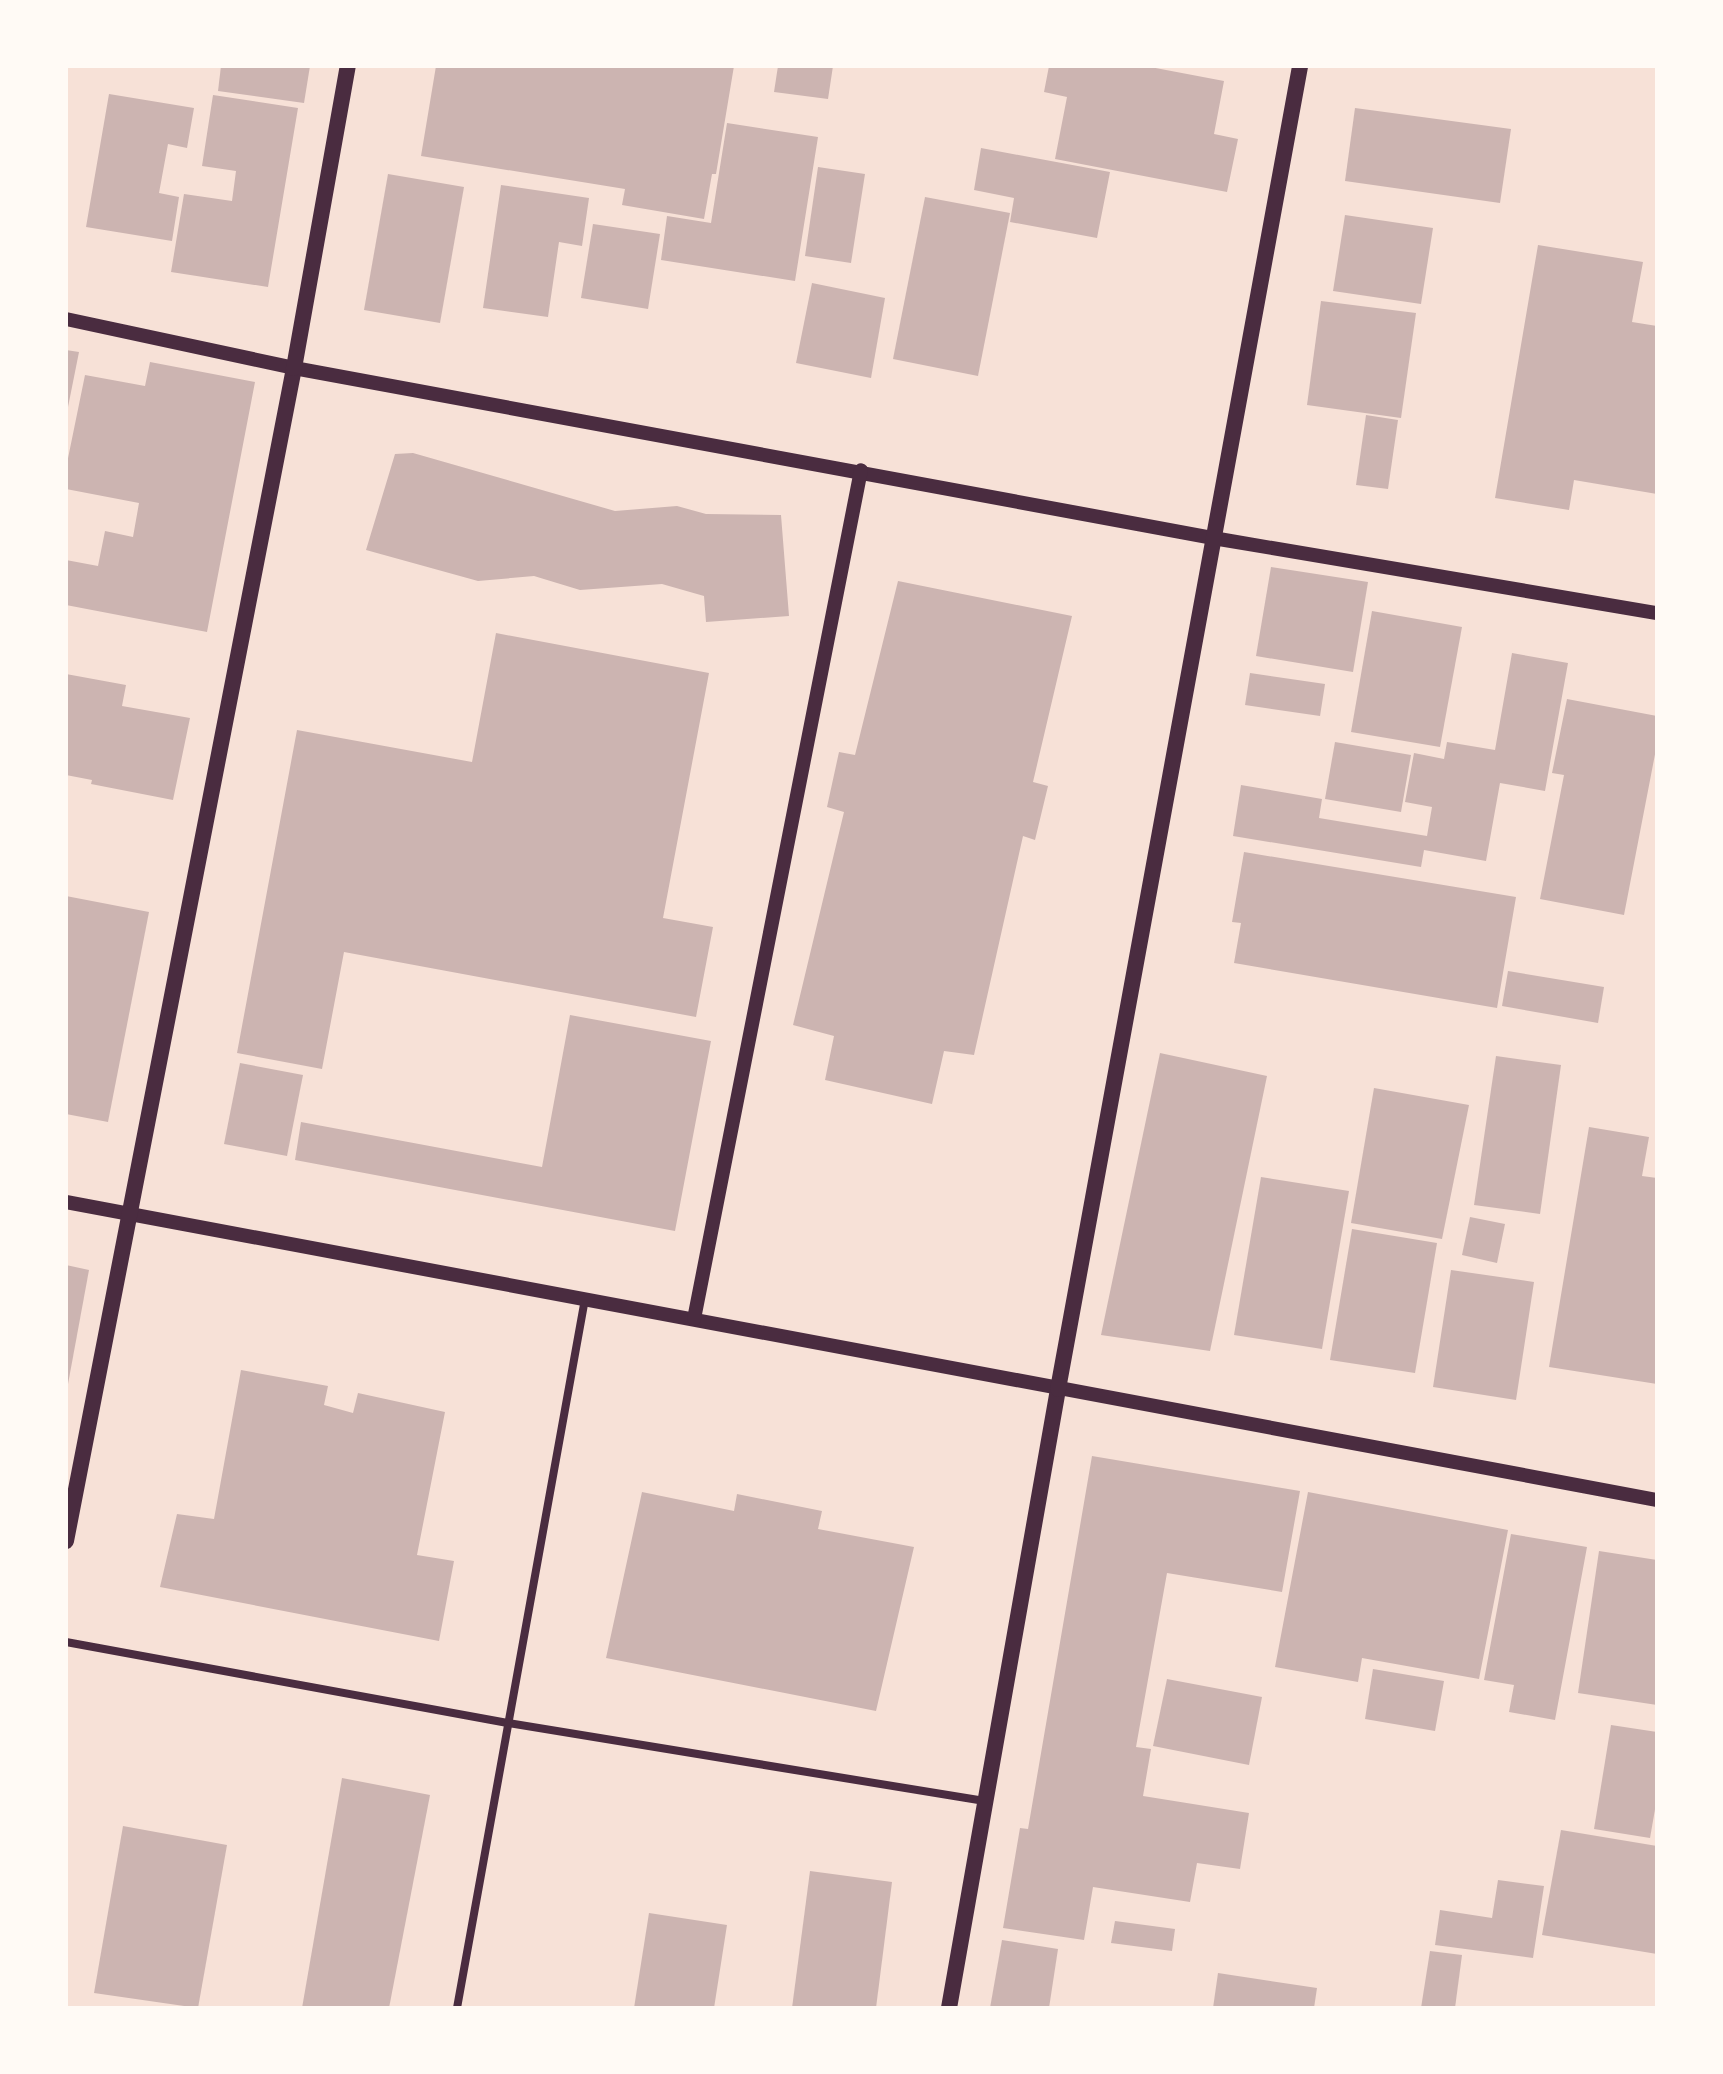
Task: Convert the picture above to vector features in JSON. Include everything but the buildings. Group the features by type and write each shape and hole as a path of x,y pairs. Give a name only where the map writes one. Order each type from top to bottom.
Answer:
{"main road":[{"path":"66,1541 294,368 348,66"},
{"path":"949,2008 1058,1389 1300,66"}],"street":[{"path":"66,319 294,368 861,470 1213,538 1657,613"},
{"path":"694,1319 861,470"},
{"path":"66,1202 1657,1500"},
{"path":"457,2008 585,1299"},
{"path":"66,1642 508,1723 986,1801"}]}
